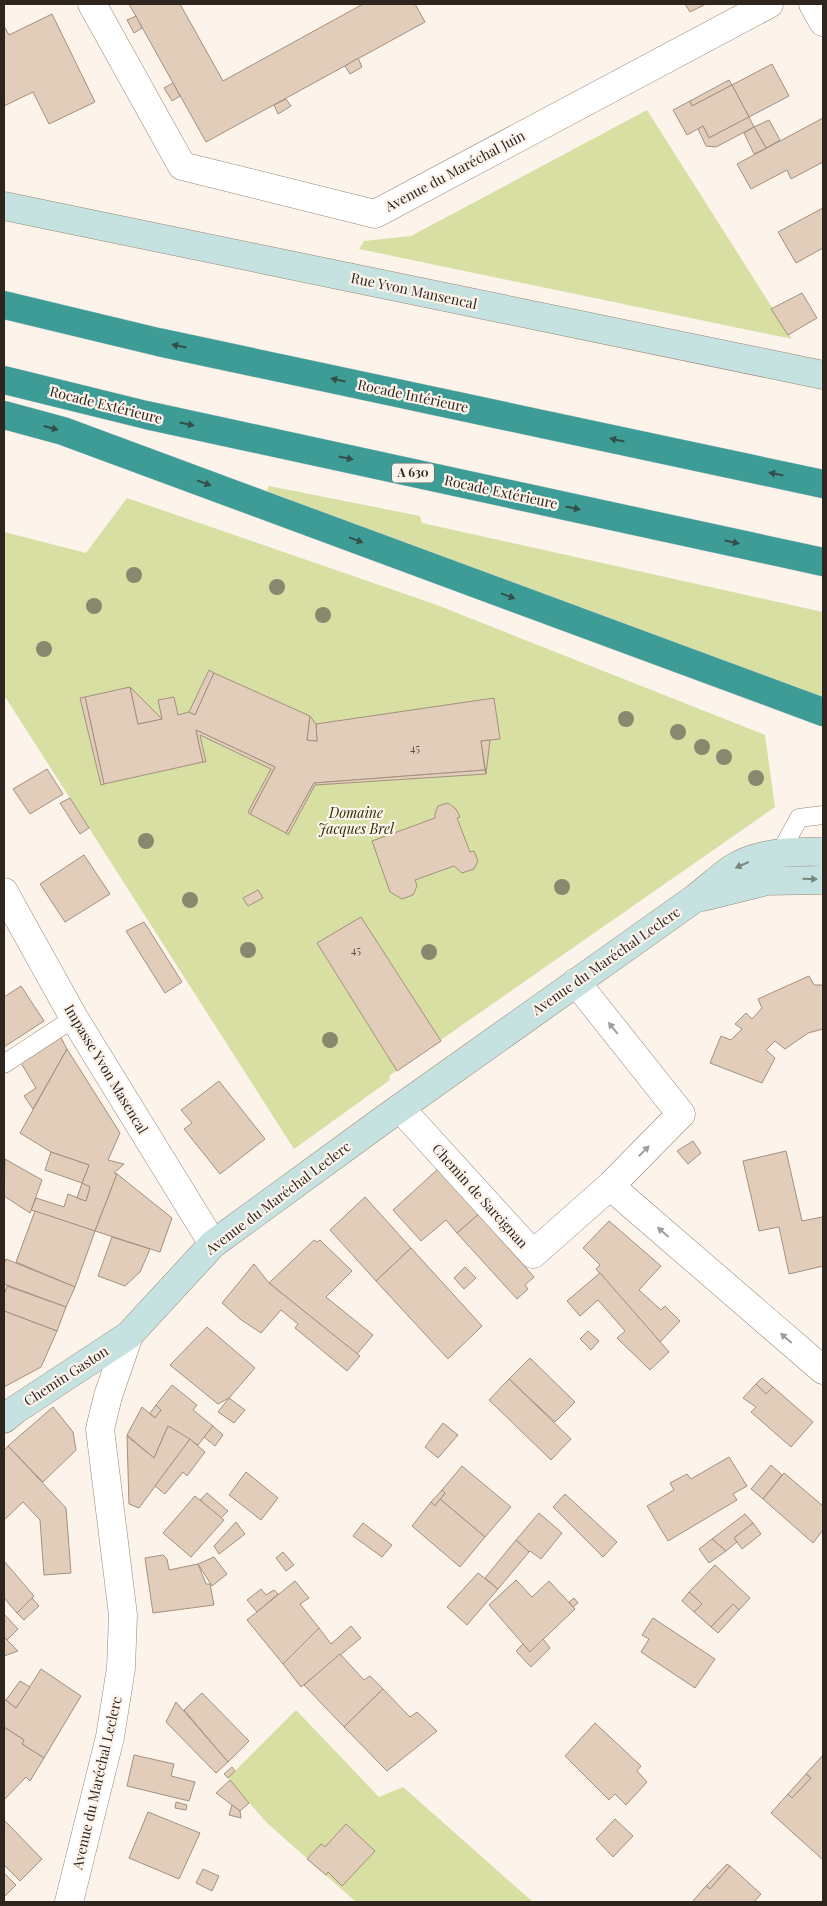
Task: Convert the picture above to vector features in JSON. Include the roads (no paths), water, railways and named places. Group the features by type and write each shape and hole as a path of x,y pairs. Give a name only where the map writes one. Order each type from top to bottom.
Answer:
{"highway":[{"name":"Rocade Intérieure","path":"4,305 158,342 823,484"},
{"name":"Rocade Extérieure","path":"4,380 146,415 823,562"},
{"path":"4,415 63,431 823,712"}],"street":[{"name":"Avenue du Maréchal Juin","path":"92,4 182,166 375,214 769,4"},
{"path":"813,4 823,22"},
{"name":"Rue Yvon Mansencal","path":"4,206 823,376"},
{"name":"Avenue du Maréchal Leclerc","path":"69,1902 110,1736 121,1668 123,1615 100,1429 108,1396 129,1335 213,1244 400,1108 694,899 732,869 763,855 801,851 823,852"},
{"name":"Avenue du Maréchal Leclerc","path":"694,899 767,881 823,880"},
{"name":"Impasse Yvon Masencal","path":"4,892 74,1018 213,1244"},
{"name":"Chemin de Sarcignan","path":"400,1108 532,1254 610,1186 681,1114 576,982"},
{"path":"610,1186 823,1370"},
{"name":"Chemin Gaston","path":"4,1419 129,1335"}],"lane":[{"path":"780,854 799,818 823,815"},
{"path":"4,1064 74,1018"}],"park label":[{"name":"Domaine Jacques Brel","path":"356,822"}]}
